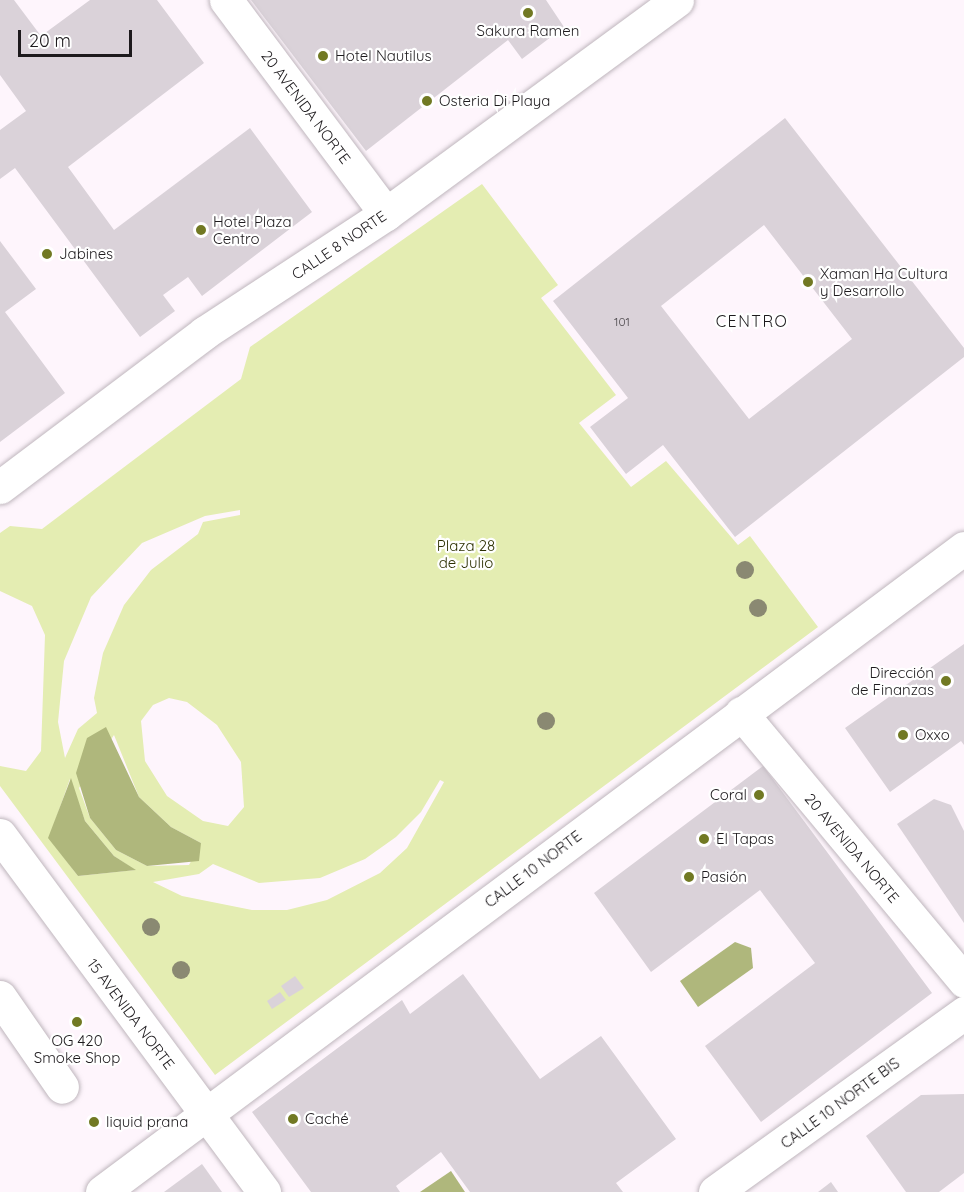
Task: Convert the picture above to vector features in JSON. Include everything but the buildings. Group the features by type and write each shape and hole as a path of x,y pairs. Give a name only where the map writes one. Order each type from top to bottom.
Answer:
{"street":[{"name":"20 AVENIDA NORTE","path":"226,0 386,214"},
{"name":"CALLE 8 NORTE","path":"0,487 204,333 386,214 676,0"},
{"name":"CALLE 10 NORTE","path":"102,1192 964,548"},
{"name":"20 AVENIDA NORTE","path":"741,713 964,981"},
{"name":"15 AVENIDA NORTE","path":"0,835 264,1192"},
{"path":"0,997 62,1087"},
{"name":"CALLE 10 NORTE BIS","path":"716,1192 964,1013"}],"green space":[{"name":"Plaza 28 de Julio","path":"482,184 558,285 541,298 616,395 579,423 631,487 666,461 738,545 750,536 818,627 215,1075 0,786 0,766 26,771 41,751 45,635 32,606 0,591 0,533 10,526 42,529 241,379 250,347","holes":["240,510 240,515 203,522 198,534 151,570 124,605 103,653 94,698 97,713 78,729 65,758 58,722 64,661 91,597 142,543 205,516","169,698 187,702 217,725 241,762 244,807 228,826 203,821 167,796 145,761 141,721 153,705","114,735 139,797 171,827 201,843 189,865 147,866 116,850 90,818 79,788","70,779 85,821 114,856 135,870 78,876 49,838","440,780 444,782 407,848 380,873 327,900 287,910 252,910 182,896 153,882 199,874 213,864 259,883 320,878 365,859 396,837 421,812"]}],"shaded area":[{"path":"106,727 139,797 171,827 201,843 199,861 147,866 116,850 90,818 76,773 87,738"},
{"path":"71,778 85,821 114,856 136,870 78,876 48,838"},
{"path":"735,942 751,948 753,968 698,1007 680,981"},
{"path":"451,1171 465,1192 420,1192"}],"place":[{"name":"Sakura Ramen","path":"528,13"},
{"name":"Hotel Nautilus","path":"323,56"},
{"name":"Osteria Di Playa","path":"427,101"},
{"name":"Hotel Plaza Centro","path":"201,230"},
{"name":"Jabines","path":"47,254"},
{"name":"Xaman Ha Cultura y Desarrollo","path":"808,282"},
{"name":"Dirección de Finanzas","path":"946,681"},
{"name":"Oxxo","path":"903,735"},
{"name":"Coral","path":"759,795"},
{"name":"El Tapas","path":"704,839"},
{"name":"Pasión","path":"689,877"},
{"name":"OG 420 Smoke Shop","path":"77,1022"},
{"name":"Caché","path":"293,1119"},
{"name":"liquid prana","path":"94,1122"}],"district":[{"name":"CENTRO","path":"752,321"}]}
